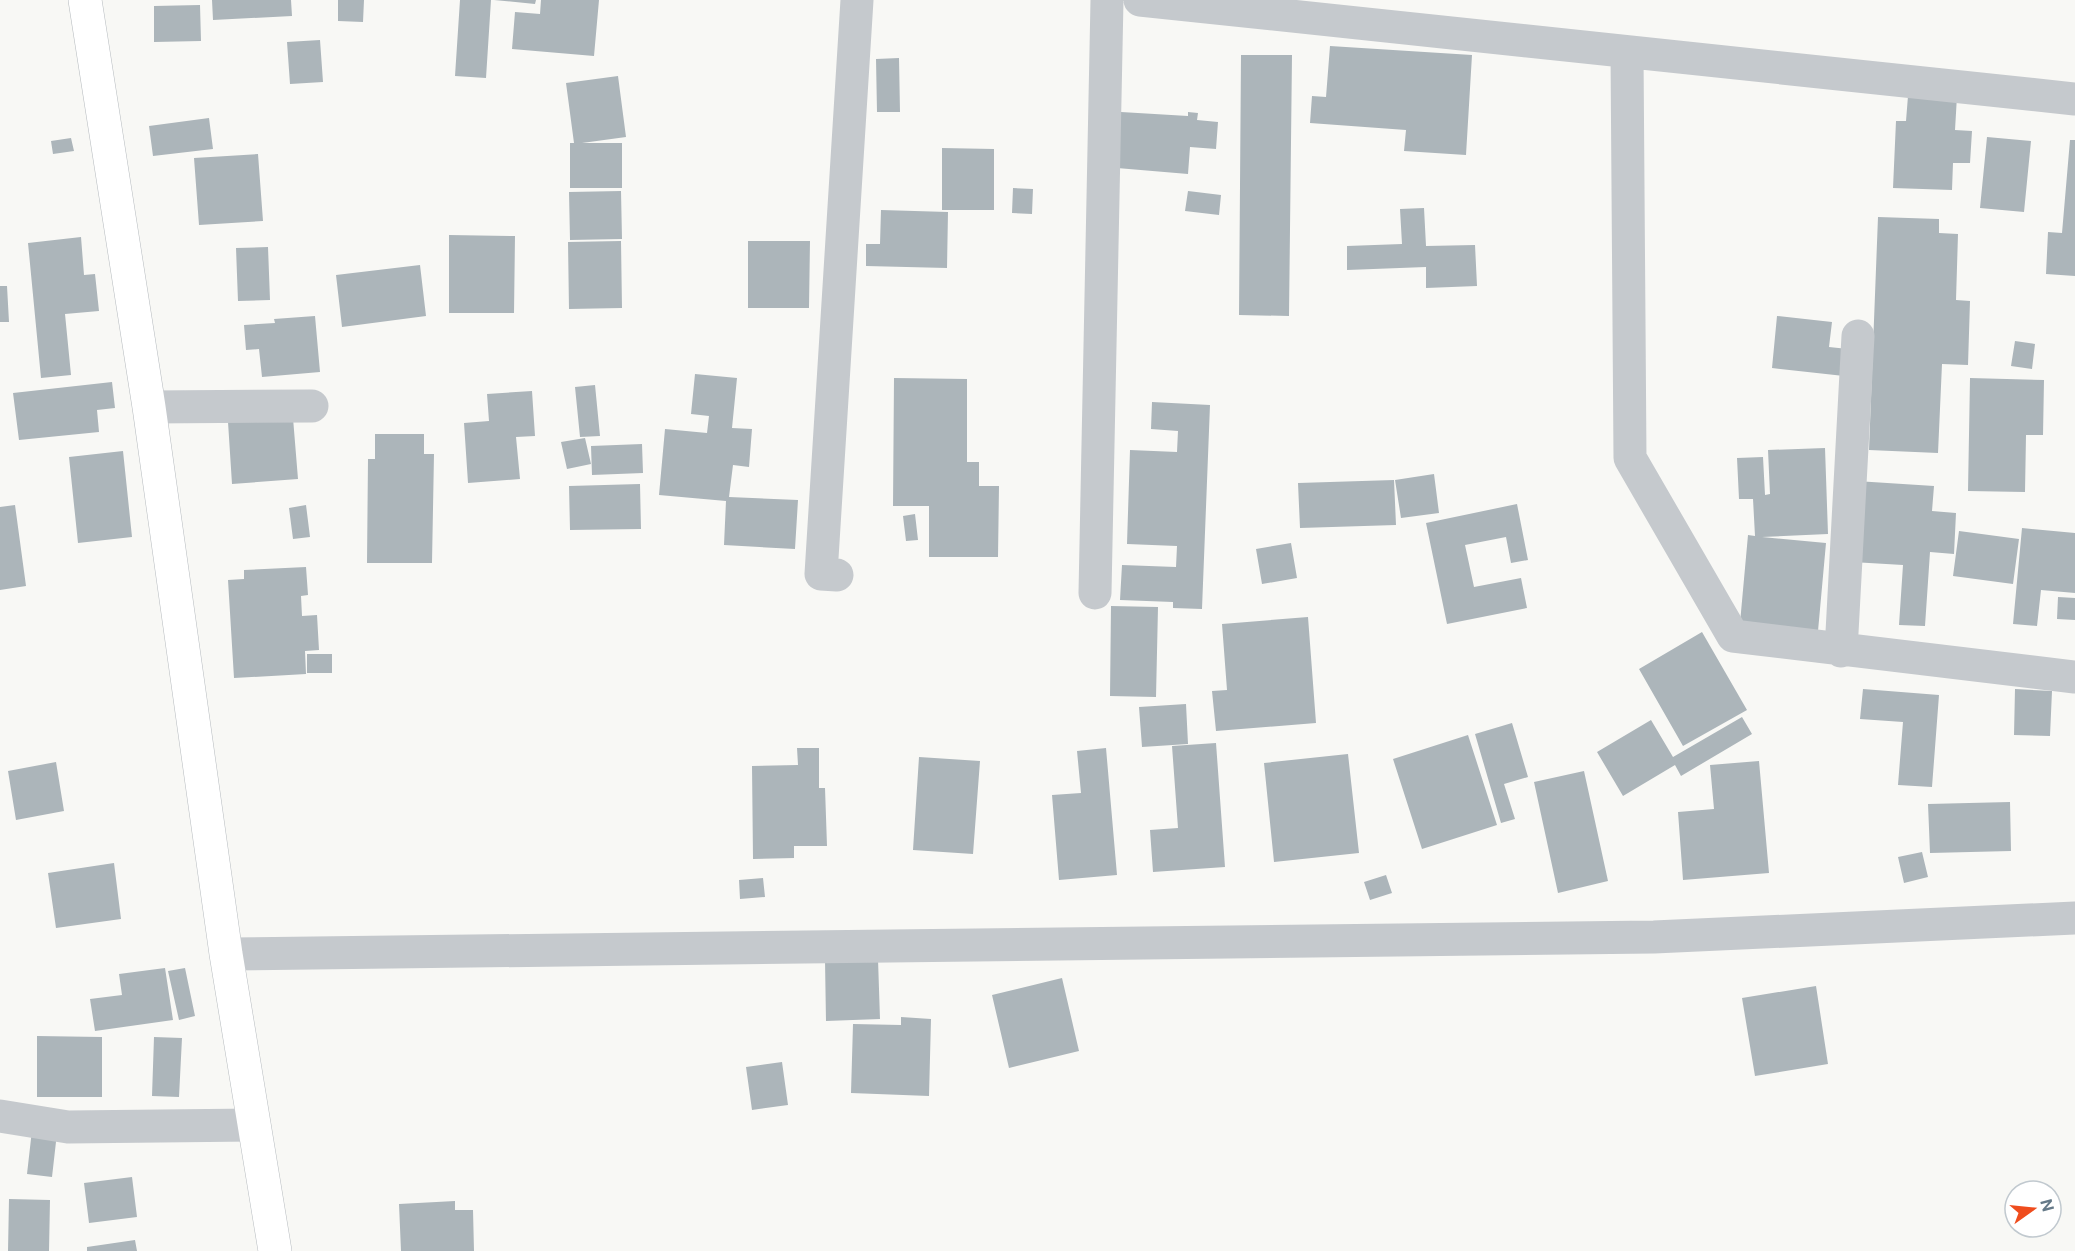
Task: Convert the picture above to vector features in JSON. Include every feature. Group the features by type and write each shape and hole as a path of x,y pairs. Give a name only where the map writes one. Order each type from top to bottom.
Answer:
{"main road":[{"path":"85,0 149,407 226,954 275,1251"}],"street":[{"path":"837,575 821,574 857,0"},
{"path":"1095,593 1107,0"},
{"path":"1140,0 1410,14 1627,52 2075,99"},
{"path":"1627,52 1630,458 1733,636 1841,651 2075,677"},
{"path":"1841,651 1858,336"},
{"path":"149,407 312,406"},
{"path":"226,954 1654,937 2075,918"},
{"path":"0,1116 68,1127 254,1125"}],"building":[{"path":"212,0 291,0 292,16 213,20"},
{"path":"338,0 364,0 363,22 338,21"},
{"path":"460,0 491,0 486,78 455,76"},
{"path":"494,0 536,0 535,4"},
{"path":"541,0 599,0 594,56 512,49 515,12 540,14"},
{"path":"200,5 201,41 154,42 154,6"},
{"path":"320,40 323,82 290,84 287,42"},
{"path":"1330,46 1472,55 1466,155 1404,151 1406,130 1310,123 1312,96 1326,97"},
{"path":"1241,55 1292,55 1289,316 1239,315"},
{"path":"899,58 900,112 877,112 876,59"},
{"path":"618,76 626,137 582,143 622,143 622,188 570,188 570,143 574,143 566,83"},
{"path":"1908,96 1957,96 1955,130 1972,131 1970,163 1953,163 1952,190 1893,188 1896,121 1906,121"},
{"path":"1121,112 1188,116 1188,112 1198,113 1197,120 1218,122 1216,149 1190,147 1188,174 1117,168"},
{"path":"209,118 213,149 153,156 149,126"},
{"path":"1987,137 2031,141 2024,212 1980,208"},
{"path":"71,138 74,151 53,154 51,141"},
{"path":"2070,140 2075,140 2075,276 2046,274 2048,232 2062,233"},
{"path":"942,148 994,149 994,210 942,210"},
{"path":"258,154 263,221 199,225 194,158"},
{"path":"1013,188 1033,189 1032,214 1012,213"},
{"path":"621,191 622,239 570,240 569,192"},
{"path":"1188,191 1221,195 1219,215 1185,211"},
{"path":"1424,208 1426,246 1475,245 1477,286 1426,288 1426,267 1347,270 1347,246 1402,244 1400,209"},
{"path":"881,210 948,212 947,268 866,266 866,244 880,244"},
{"path":"1878,217 1939,219 1939,233 1958,234 1956,300 1970,301 1968,365 1942,364 1938,453 1869,450"},
{"path":"449,235 515,236 514,313 449,313"},
{"path":"81,237 84,275 95,274 99,311 65,314 71,375 41,378 28,243"},
{"path":"621,241 622,308 569,309 568,242"},
{"path":"748,241 810,241 809,308 748,308"},
{"path":"268,247 270,300 238,301 236,248"},
{"path":"420,265 426,316 342,327 336,275"},
{"path":"0,286 7,286 9,322 0,322"},
{"path":"315,316 320,372 262,377 259,349 246,350 244,325 275,323 274,319"},
{"path":"1777,316 1832,322 1829,347 1848,349 1844,376 1772,368"},
{"path":"2015,341 2035,344 2032,369 2011,366"},
{"path":"695,374 737,378 732,428 752,429 749,467 733,465 729,497 798,500 795,549 724,545 726,501 659,495 665,429 707,433 709,416 691,414"},
{"path":"894,378 967,379 967,462 979,462 979,486 999,486 998,557 929,557 929,506 893,506"},
{"path":"1970,378 2044,380 2043,435 2026,435 2025,492 1968,491"},
{"path":"112,382 115,408 97,410 99,432 19,440 13,393"},
{"path":"595,385 600,436 580,437 575,387"},
{"path":"532,391 535,436 516,437 520,479 468,483 464,423 489,421 487,394"},
{"path":"1152,402 1210,405 1202,609 1173,608 1173,602 1120,600 1122,565 1176,567 1177,546 1127,544 1130,450 1177,452 1178,431 1151,429"},
{"path":"293,418 298,479 232,484 228,422"},
{"path":"375,434 424,434 424,454 434,454 432,563 367,563 368,459 375,459"},
{"path":"585,438 591,464 567,469 561,442"},
{"path":"642,444 643,473 592,475 591,446"},
{"path":"1825,448 1828,534 1762,537 1826,543 1818,631 1740,623 1748,535 1755,536 1753,499 1739,499 1737,458 1763,457 1765,495 1770,494 1768,450"},
{"path":"123,451 132,537 78,543 69,457"},
{"path":"1434,474 1439,513 1401,518 1395,480"},
{"path":"1394,480 1396,525 1300,528 1298,483"},
{"path":"1856,481 1934,486 1932,511 1956,513 1954,554 1930,552 1925,626 1899,625 1903,565 1852,562"},
{"path":"640,484 641,529 570,530 569,486"},
{"path":"1517,504 1528,560 1511,563 1506,537 1465,545 1474,587 1521,578 1527,608 1447,624 1426,523"},
{"path":"15,505 26,586 0,590 0,507"},
{"path":"306,505 310,537 293,539 289,508"},
{"path":"915,514 918,540 906,541 903,516"},
{"path":"2022,528 2075,533 2075,593 2041,590 2037,626 2013,624"},
{"path":"1959,531 2019,539 2013,584 1953,576"},
{"path":"1291,543 1297,578 1262,584 1256,549"},
{"path":"306,567 308,595 301,596 302,616 317,615 319,650 305,651 306,674 234,678 228,580 244,579 244,570"},
{"path":"2058,597 2075,598 2075,620 2057,619"},
{"path":"1111,606 1158,607 1156,697 1110,696"},
{"path":"1308,617 1316,723 1216,731 1212,691 1227,690 1222,624"},
{"path":"1702,632 1747,710 1683,746 1639,669"},
{"path":"307,654 332,654 332,673 307,673"},
{"path":"1863,689 1939,695 1932,787 1898,785 1903,722 1860,719"},
{"path":"2015,689 2052,691 2050,736 2014,735"},
{"path":"1186,704 1188,744 1142,747 1139,707"},
{"path":"1742,717 1752,734 1681,776 1675,765 1623,796 1597,752 1651,720 1673,757"},
{"path":"1512,723 1528,777 1504,784 1515,819 1501,823 1475,734"},
{"path":"1468,735 1497,825 1422,849 1393,759"},
{"path":"1216,743 1225,867 1153,872 1150,830 1178,828 1172,746"},
{"path":"797,748 819,748 819,788 825,788 827,846 794,846 794,858 753,859 752,766 798,765"},
{"path":"1106,748 1117,875 1059,880 1052,795 1081,793 1077,751"},
{"path":"1348,754 1359,853 1274,862 1264,763"},
{"path":"919,757 980,761 973,854 913,850"},
{"path":"1759,761 1769,873 1683,880 1678,812 1714,809 1710,765"},
{"path":"56,762 64,811 16,820 8,771"},
{"path":"1584,771 1608,881 1558,893 1534,782"},
{"path":"2010,802 2011,851 1930,853 1928,804"},
{"path":"1922,852 1928,877 1904,883 1898,857"},
{"path":"114,863 121,919 56,928 48,873"},
{"path":"1386,875 1392,893 1370,900 1364,882"},
{"path":"763,878 765,897 740,899 739,880"},
{"path":"878,959 880,1019 826,1021 825,960"},
{"path":"165,968 173,1020 95,1031 90,999 122,995 119,974"},
{"path":"185,968 195,1016 179,1020 168,971"},
{"path":"1062,978 1079,1051 1009,1068 992,995"},
{"path":"1816,986 1828,1064 1755,1076 1742,998"},
{"path":"901,1017 931,1019 929,1096 851,1093 853,1024 901,1025"},
{"path":"37,1036 102,1037 102,1097 37,1097"},
{"path":"154,1037 182,1038 179,1097 152,1096"},
{"path":"782,1062 788,1105 752,1110 746,1067"},
{"path":"32,1130 57,1133 52,1177 27,1174"},
{"path":"132,1177 137,1217 89,1223 84,1183"},
{"path":"9,1199 50,1200 49,1251 8,1251"},
{"path":"455,1201 455,1210 473,1210 474,1251 401,1251 399,1204"},
{"path":"135,1240 137,1251 87,1251 87,1247"}]}
